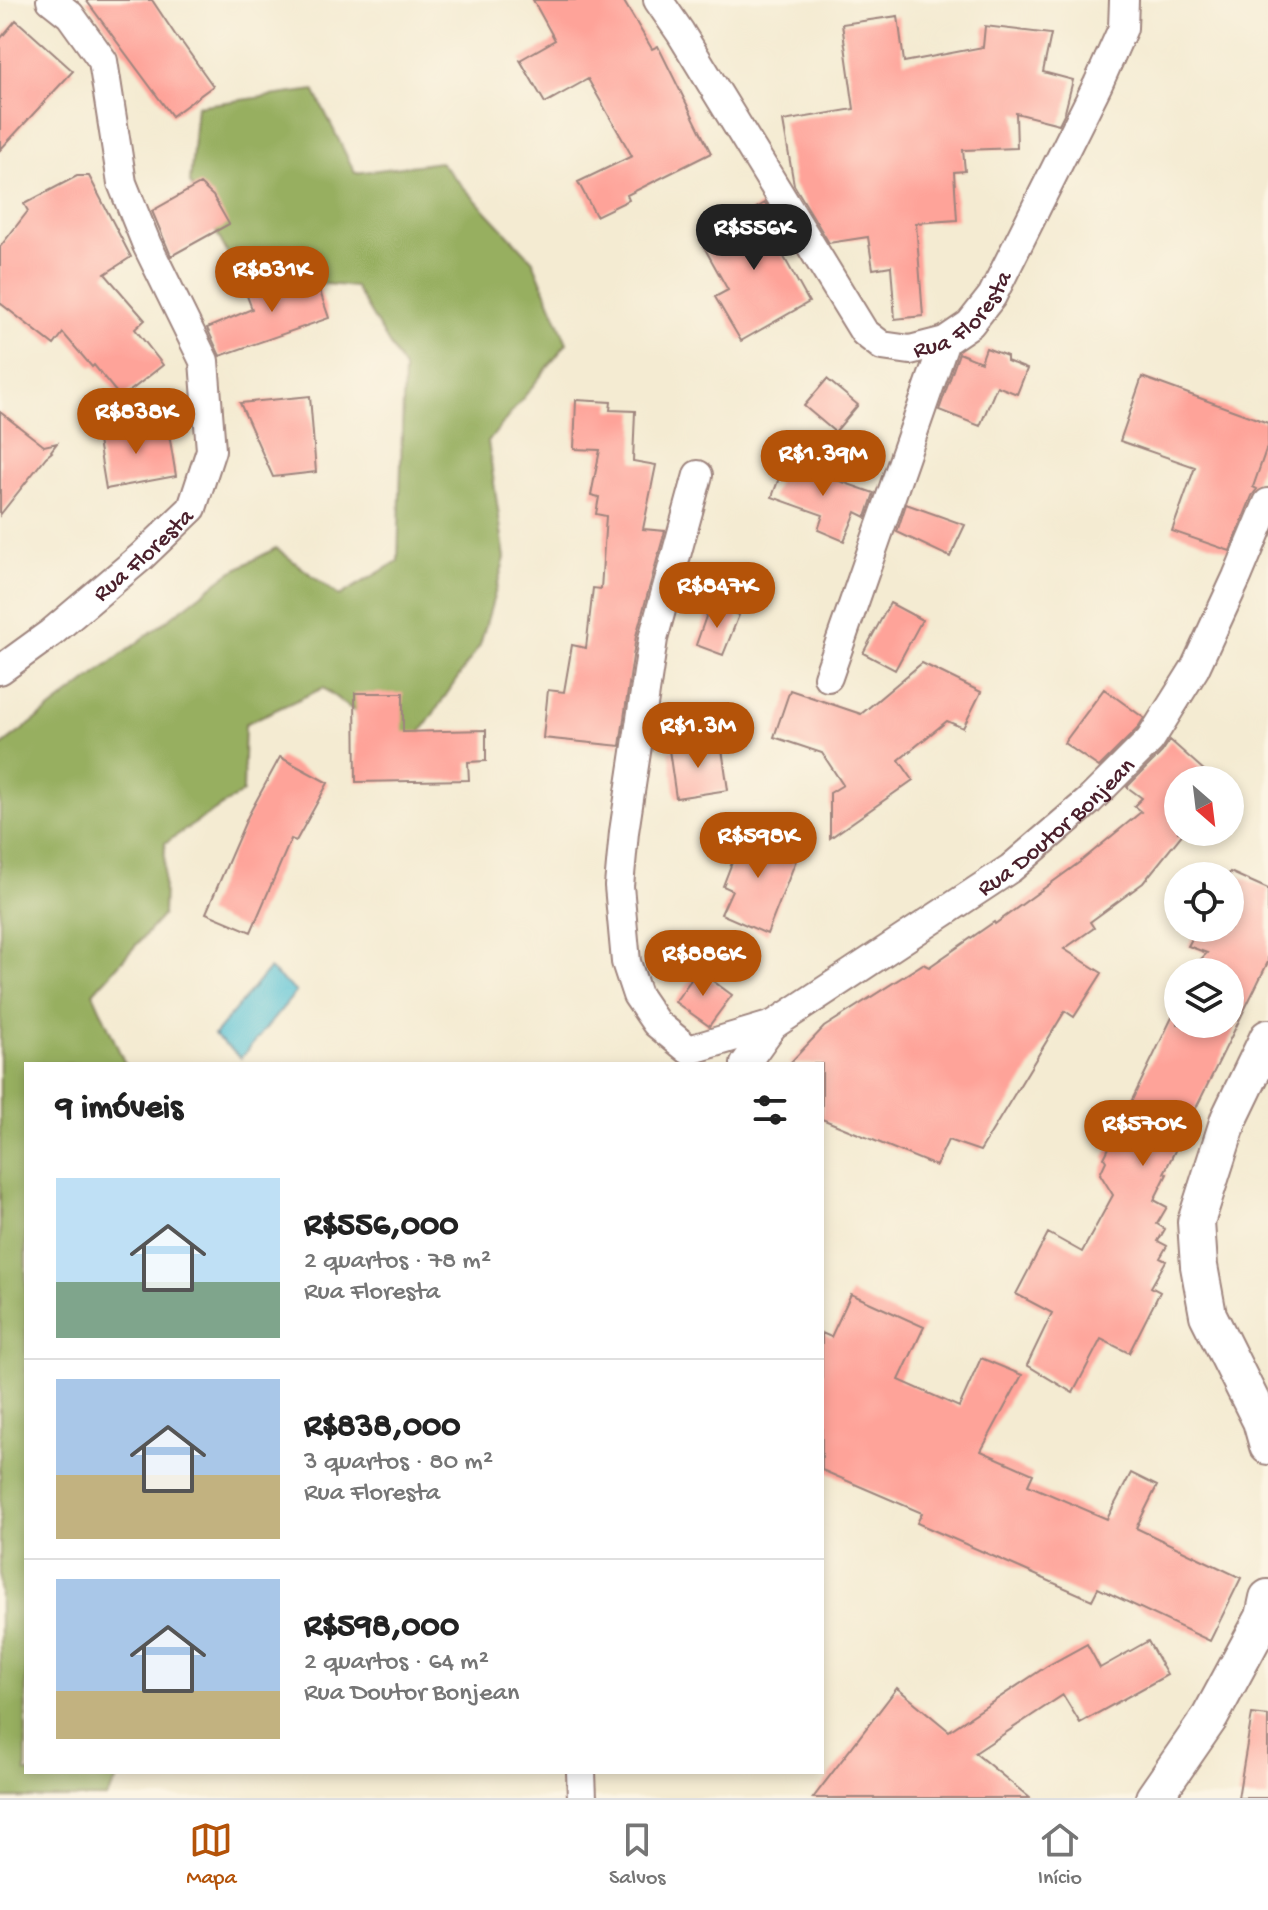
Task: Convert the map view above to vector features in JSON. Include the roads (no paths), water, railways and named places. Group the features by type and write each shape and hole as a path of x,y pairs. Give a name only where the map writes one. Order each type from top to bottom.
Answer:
{"street":[{"name":"Rua Floresta","path":"0,670 51,633 141,557 192,508 211,450 204,361 147,245 122,183 103,61 70,15 51,0"},
{"name":"Rua Floresta","path":"658,0 864,332 882,346 910,350 945,341 970,324 992,296 1117,42 1123,28 1124,0"},
{"path":"828,677 945,341"},
{"path":"698,475 653,639 624,832 619,886 626,962 637,995 656,1023 689,1050 773,1025"},
{"name":"Rua Doutor Bonjean","path":"746,1062 773,1025 1011,868 1089,801 1150,740 1195,668 1268,503"},
{"path":"1268,1038 1229,1119 1196,1222 1199,1266 1208,1315 1261,1421 1268,1446"},
{"path":"1154,1798 1210,1717 1264,1617 1268,1598"},
{"path":"581,1774 582,1798"}],"water":[{"path":"269,969 296,992 241,1058 214,1035"}]}
